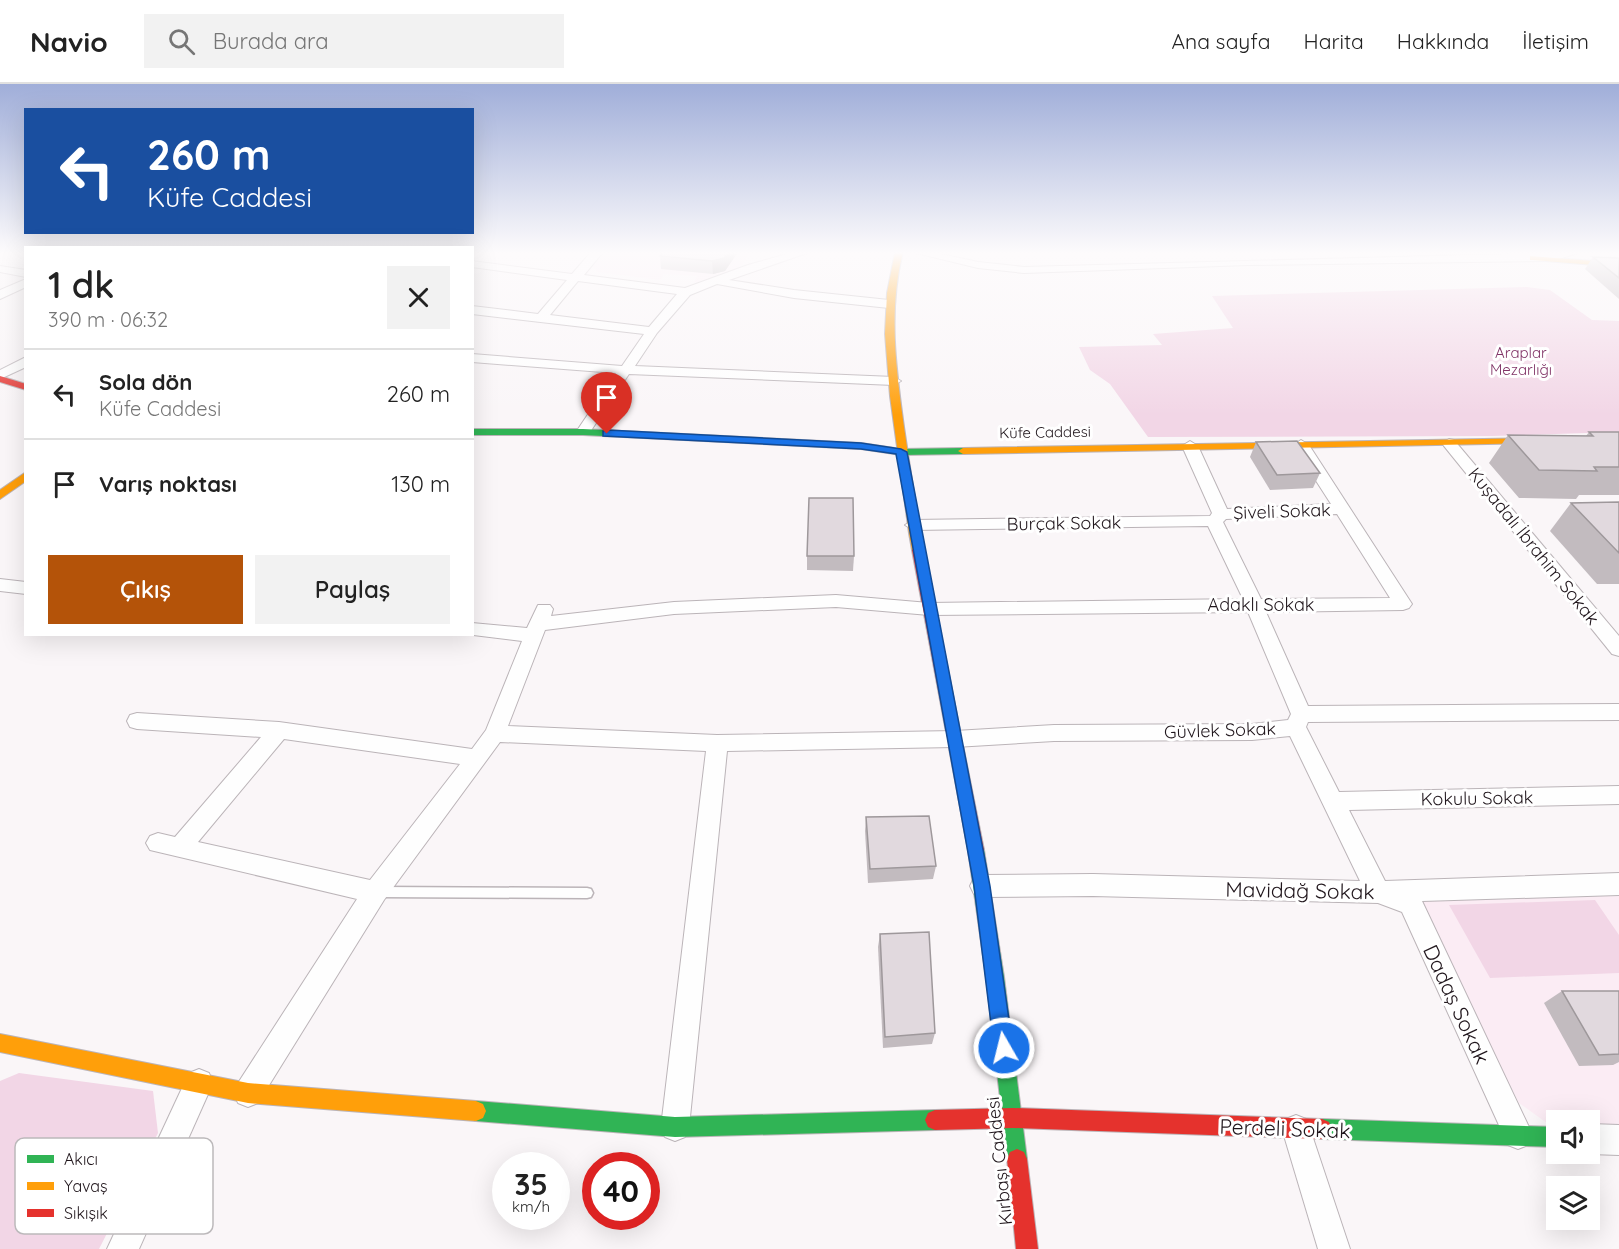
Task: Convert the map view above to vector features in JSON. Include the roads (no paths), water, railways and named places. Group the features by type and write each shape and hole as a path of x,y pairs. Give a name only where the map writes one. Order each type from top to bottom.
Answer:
{"street":[{"path":"542,318 552,306"},
{"path":"584,432 624,370 652,331 673,306"},
{"name":"Kırbaşı Caddesi","path":"889,306 901,452 982,886 1013,1118 1026,1249"},
{"path":"474,310 652,331"},
{"path":"474,358 624,370 894,381"},
{"path":"0,377 24,362"},
{"path":"0,377 24,386"},
{"name":"Küfe Caddesi","path":"474,432 584,432 861,446 901,452 1551,441"},
{"name":"Kuşadalı İbrahim Sokak","path":"1449,443 1619,649"},
{"name":"Adaklı Sokak","path":"474,630 674,608 836,601 929,609 1403,604 1301,445"},
{"path":"1190,446 1254,604 1298,721 1378,892"},
{"path":"13,490 24,477"},
{"name":"Şiveli Sokak","path":"1218,518 1343,509"},
{"name":"Burçak Sokak","path":"913,525 1218,518"},
{"path":"0,585 24,588"},
{"path":"248,1093 375,892 495,734 538,623"},
{"name":"Güvlek Sokak","path":"495,734 717,743 955,739 1054,733 1252,732 1298,721 1619,712"},
{"path":"137,721 279,730 478,758"},
{"path":"181,846 279,730"},
{"path":"675,1127 717,743"},
{"name":"Kokulu Sokak","path":"1334,801 1619,795"},
{"path":"158,843 181,846 375,892"},
{"name":"Mavidağ Sokak","path":"982,886 1093,885 1378,892 1619,884"},
{"name":"Dadaş Sokak","path":"1378,892 1411,904 1518,1135"},
{"name":"Perdeli Sokak","path":"0,1043 248,1093 675,1127 1013,1118 1546,1136"},
{"path":"174,1138 199,1083"},
{"path":"1296,1129 1334,1249"},
{"path":"1600,1139 1619,1140"},
{"path":"123,1249 130,1234"}],"lane":[{"path":"375,892 587,893"}],"park label":[{"name":"Araplar Mezarlığı","path":"1521,360"}]}
